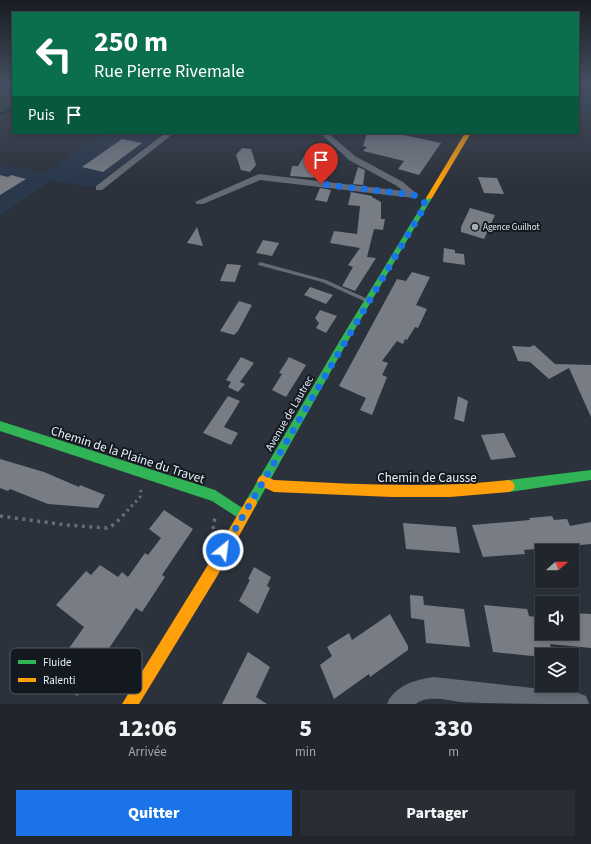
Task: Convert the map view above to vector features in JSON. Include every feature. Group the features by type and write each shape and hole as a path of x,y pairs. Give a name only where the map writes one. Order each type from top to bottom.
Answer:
{"main road":[{"name":"Avenue de Lautrec","path":"142,684 210,573 368,301 467,134"},
{"name":"Chemin de la Plaine du Travet","path":"0,426 214,496 243,516"},
{"name":"Chemin de Causse","path":"263,481 274,486 435,492 481,490 591,475"},
{"name":"Avenue de Lautrec","path":"130,704 136,694"}],"street":[{"path":"99,188 169,134"},
{"path":"325,134 352,158 400,184 426,204"},
{"path":"200,202 259,177 414,195"},
{"path":"398,704 415,691 434,688 539,702 578,704"}],"lane":[{"path":"260,264 324,281 368,301"}],"path":[{"path":"134,487 141,490 146,490"},
{"path":"0,516 66,525 107,528 115,524 140,496 141,490"},
{"path":"211,534 215,518 214,514"}],"shaded area":[{"path":"104,134 161,134 93,187 51,181 0,215 0,165 45,173"}],"building":[{"path":"367,134 399,134 441,143 419,175 398,169 404,161 363,151 367,147 363,146"},
{"path":"122,139 142,143 103,172 82,167"},
{"path":"242,148 251,149 256,165 250,172 241,170 236,155"},
{"path":"308,150 320,152 319,178 290,176 292,166 298,166"},
{"path":"358,167 365,170 363,185 353,184"},
{"path":"0,175 8,177 11,175 26,179 0,195"},
{"path":"478,177 497,178 504,194 484,193"},
{"path":"320,188 331,190 327,202 315,200"},
{"path":"351,192 372,196 381,202 381,219 385,219 383,230 374,229 367,257 376,258 355,291 342,286 353,267 348,265 360,248 330,243 334,231 357,234 360,206 348,205"},
{"name":"Agence Guilhot","path":"470,208 495,215 484,239 461,232 461,227"},
{"path":"197,227 203,246 187,243"},
{"path":"263,240 279,243 272,256 256,253"},
{"path":"444,248 455,250 455,253 464,254 465,265 443,262"},
{"path":"227,264 241,265 235,282 220,281"},
{"path":"412,272 430,277 416,305 427,309 418,328 415,327 407,340 405,339 403,344 397,341 382,361 388,363 382,375 387,377 372,415 360,410 366,398 339,386 397,279 406,281"},
{"path":"310,287 333,295 326,304 304,295"},
{"path":"239,301 252,305 238,331 234,335 220,331"},
{"path":"320,310 337,316 326,333 316,328 319,323 315,318"},
{"path":"534,345 555,364 591,365 591,417 569,368 549,379 530,362 518,361 512,346 530,347"},
{"path":"241,357 254,363 240,382 245,384 238,392 228,387 231,382 226,380"},
{"path":"289,357 306,365 286,397 272,390 282,374 279,373"},
{"path":"228,396 240,401 224,427 238,433 231,445 203,433"},
{"path":"458,396 468,401 464,422 454,419"},
{"path":"504,433 516,457 491,460 481,435"},
{"path":"0,459 44,472 79,487 80,485 105,495 98,508 48,504 10,489 8,491 0,488"},
{"path":"164,510 193,529 162,575 165,577 142,612 136,608 109,648 69,648 84,627 56,605 86,571 91,575 100,565 118,577 122,572 128,577 145,553 148,555 161,538 149,529"},
{"path":"552,516 554,520 567,519 570,526 591,522 591,544 535,544 535,549 524,550 525,554 483,557 472,525 530,520 529,518"},
{"path":"403,523 456,527 460,553 406,549"},
{"path":"254,567 271,577 267,586 270,588 258,614 239,601 250,580 248,579"},
{"path":"410,595 423,596 424,605 464,609 470,647 426,643 424,620 411,618"},
{"path":"484,605 527,609 529,616 535,617 535,640 579,640 579,613 591,614 591,648 550,644 551,648 535,648 535,656 493,652"},
{"path":"390,614 408,646 408,650 370,677 369,674 334,699 320,665 332,656 327,647 349,633 352,640"},
{"path":"248,652 270,667 256,697 267,704 222,704"}],"traffic: fast":[{"path":"251,503 342,344 429,198"},
{"path":"0,426 215,496 243,515"},
{"path":"509,486 591,475"}],"traffic: slow":[{"path":"429,198 467,134"},
{"path":"263,481 274,486 421,492 509,486"},
{"path":"142,685 211,573 251,503"},
{"path":"130,704 136,694"}],"place":[{"name":"Agence Guilhot","path":"475,227"}],"route":[{"path":"223,550 342,344 426,204 414,195 321,184"}]}
